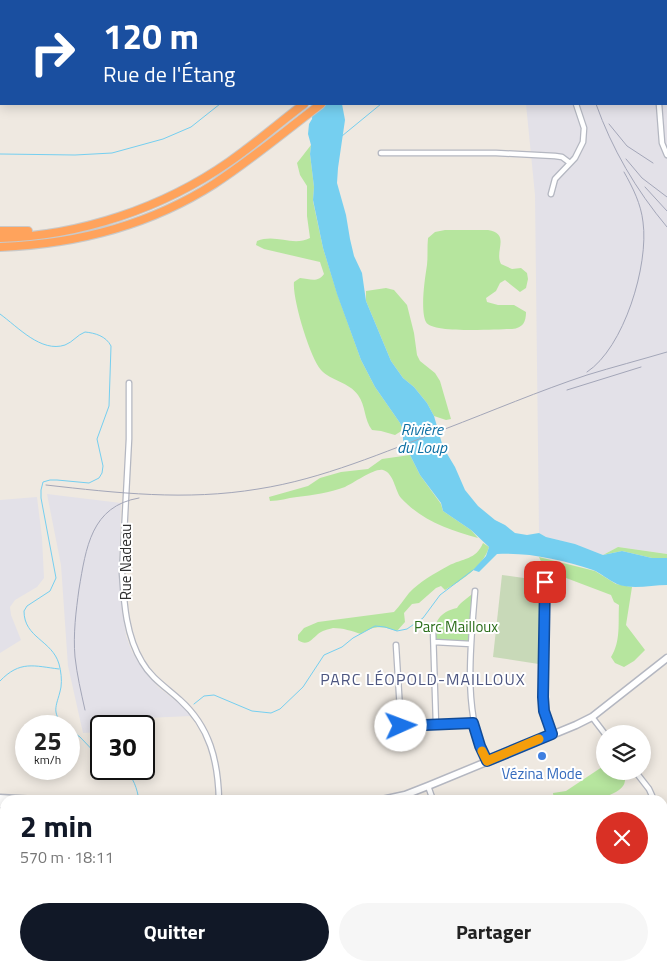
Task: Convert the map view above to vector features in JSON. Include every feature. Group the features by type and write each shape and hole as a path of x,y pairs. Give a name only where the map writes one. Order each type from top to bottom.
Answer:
{"highway":[{"path":"0,238 52,232 92,224 142,208 179,191 229,162 303,105"},
{"path":"0,251 65,244 94,237 166,210 206,188 243,164 320,105"},
{"path":"0,231 40,230 78,224 115,214 179,191"},
{"path":"0,247 59,242 123,226"}],"main road":[{"path":"405,795 592,717 667,658"}],"street":[{"path":"551,194 555,179 580,150 584,128 576,105"},
{"path":"659,105 662,143 667,155"},
{"path":"381,152 555,156 564,158 570,163"},
{"name":"Rue Nadeau","path":"129,383 129,439 122,573 123,591 131,637 136,652 147,670 189,708 207,734 218,775 219,795"},
{"path":"545,582 543,697 544,711 552,734"},
{"path":"475,591 471,644 473,723 487,761"},
{"path":"433,630 436,725"},
{"path":"434,642 471,644"},
{"path":"396,644 401,726"},
{"path":"592,717 598,725"},
{"path":"389,727 473,723"},
{"path":"642,780 652,795"},
{"path":"428,786 431,795"},
{"path":"444,971 458,971"}],"shaded area":[{"path":"526,105 667,105 667,554 618,547 603,555 575,544 546,537 539,533 535,195"},
{"path":"47,494 121,503 119,575 126,636 132,652 145,672 158,687 181,705 191,716 155,718 155,715 90,715 90,733 83,733 68,666 61,565"},
{"path":"37,497 44,578 37,587 15,600 10,607 11,615 21,640 0,653 0,500"}],"green space":[{"path":"311,145 313,201 323,248 361,360 375,387 403,430 395,435 372,430 358,395 350,387 325,374 312,353 299,314 294,282 300,278 314,280 322,277 324,274 320,262 264,249 256,245 257,241 271,238 297,241 310,238 307,216 307,186 300,175 297,163"},
{"path":"445,230 488,230 499,235 501,244 499,259 501,264 512,269 521,268 527,273 528,279 526,288 520,292 505,280 500,283 496,291 486,298 487,302 498,305 514,305 526,312 521,326 512,329 452,329 431,326 426,322 423,302 428,238 435,232"},
{"path":"386,288 394,290 407,305 417,355 420,361 435,373 440,381 451,419 446,420 434,416 427,403 414,387 403,378 391,361 366,301 366,291"},
{"path":"410,455 420,475 441,504 443,511 471,530 478,538 437,524 418,513 401,498 392,478 383,470 375,471 345,487 333,491 270,501 269,497 308,486 320,478 341,472 368,469 382,459"},
{"path":"483,543 489,547 477,567 445,590 441,586 436,588 419,603 412,604 404,613 405,622 397,631 379,627 361,634 333,628 321,632 307,642 304,643 298,640 298,635 304,628 318,622 394,612 417,585 448,566 473,556"},
{"path":"618,547 667,554 667,558 652,558 622,551 603,555"},
{"path":"539,557 595,571 616,584 632,587 626,625 645,650 634,661 624,667 615,663 611,657 618,638 619,605 614,602 611,595 545,570"},
{"path":"502,575 545,581 545,665 493,657"},
{"name":"Parc Mailloux","path":"475,591 471,644 434,642 434,630 441,616 445,612 457,608"},
{"path":"596,771 596,780 625,780 624,785 610,795 553,795 553,793 566,791"}],"water":[{"name":"Rivière du Loup","path":"313,105 342,105 345,120 337,183 346,215 354,256 362,273 366,301 391,361 403,378 414,387 427,403 434,416 443,447 455,467 465,490 478,506 515,533 527,535 539,533 546,537 575,544 603,555 622,551 652,558 667,558 667,585 623,586 596,571 582,566 521,554 497,554 479,572 473,570 486,556 489,547 471,530 443,511 441,503 420,475 403,440 403,430 400,423 375,387 361,360 337,294 323,248 313,200 311,145 308,134 309,124 312,119"}],"waterway":[{"path":"0,154 75,155 112,153 163,139 191,127 219,105"},
{"path":"342,136 380,105"},
{"path":"0,314 22,332 47,345 65,345 85,332 100,336 111,346 109,406 97,439 103,466 102,473 99,478 89,483 50,480 43,482 41,490 56,578 50,591 27,606 24,611 28,627 51,649 59,664 61,684 56,708 57,715"},
{"path":"194,704 204,696 214,695 252,711 271,713 280,709 303,687 324,655 342,647 353,638 375,626 397,631 407,629 423,618 440,595 473,570"},
{"path":"0,681 7,674 21,667 35,666 59,669"},
{"path":"80,737 90,747"},
{"path":"133,780 138,795"}],"railway":[{"path":"596,105 617,153 635,184 667,227"},
{"path":"609,124 627,146 653,163"},
{"path":"626,159 642,178 667,197"},
{"path":"587,372 600,360 623,325 638,282 644,240 643,222 636,196 624,172"},
{"path":"645,187 667,211"},
{"path":"46,485 125,493 204,495 258,489 306,479 399,447 569,381 667,352"},
{"path":"567,390 641,367"},
{"path":"85,710 77,670 74,640 79,589 88,544 101,519 110,510 139,498"}],"slow traffic":[{"path":"482,751 487,761 539,739"}],"place":[{"name":"Vézina Mode","path":"542,756"}],"district":[{"name":"PARC LÉOPOLD-MAILLOUX","path":"423,679"}],"route":[{"path":"401,726 473,723 487,761 552,734 544,711 543,697 545,582"}]}
